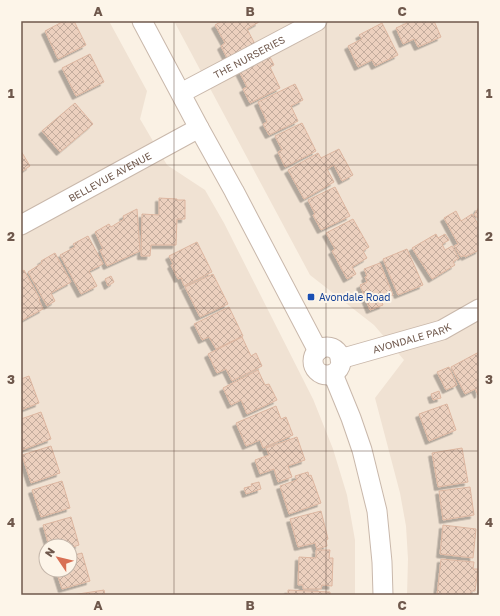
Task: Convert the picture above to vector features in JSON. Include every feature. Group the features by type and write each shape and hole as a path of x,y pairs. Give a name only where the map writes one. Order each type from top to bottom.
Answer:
{"street":[{"path":"142,21 318,351 327,347 336,350 339,354 336,368 359,443 377,510 382,562 383,595"},
{"name":"THE NURSERIES","path":"181,93 317,21"},
{"name":"BELLEVUE AVENUE","path":"21,225 199,128"},
{"name":"AVONDALE PARK","path":"336,368 442,330 479,309"}],"shaded area":[{"path":"21,21 109,21 147,91 140,119 167,165 205,190 224,223 313,399 333,449 347,495 355,540 355,595 21,595"},
{"path":"174,21 479,21 479,595 407,595 408,559 406,526 400,493 375,398 404,360 374,325 310,275"}],"building":[{"path":"64,21 74,21 86,45 58,59 45,31"},
{"path":"222,21 258,21 259,22 247,29 255,44 227,58 221,46 225,43 215,25"},
{"path":"406,21 434,21 441,37 418,47 414,39 403,44 396,28 407,23"},
{"path":"382,23 398,55 375,66 372,60 358,67 348,46 362,39 359,35"},
{"path":"90,54 104,82 76,96 62,68"},
{"path":"270,57 274,65 270,67 280,88 250,103 243,89 247,87 239,71"},
{"path":"295,84 303,100 291,106 298,121 269,135 263,124 267,122 258,102"},
{"path":"75,103 93,124 60,152 42,131"},
{"path":"302,123 316,151 285,167 278,152 282,150 275,136"},
{"path":"339,149 353,175 342,181 334,165 327,169 334,182 304,199 288,170 318,153 321,158"},
{"path":"21,151 30,166 21,172"},
{"path":"335,187 350,216 321,230 313,215 315,214 308,200"},
{"path":"159,198 185,200 185,219 177,219 176,245 151,245 150,256 141,256 142,214 159,215"},
{"path":"479,207 479,219 474,215"},
{"path":"137,209 140,251 107,266 100,250 103,249 95,232 109,224 111,227 124,219 123,216"},
{"path":"456,211 461,221 472,214 479,226 479,250 465,257 465,255 461,257 454,246 458,244 444,218"},
{"path":"353,219 369,247 363,251 367,258 352,267 356,274 347,279 332,251 335,249 326,233"},
{"path":"436,234 438,238 445,234 449,240 442,244 445,250 452,246 459,258 453,262 455,265 432,279 412,248"},
{"path":"88,236 103,264 89,271 97,286 81,294 60,255 75,247 73,244"},
{"path":"197,242 212,272 184,286 181,278 178,279 171,265 173,264 169,256"},
{"path":"407,249 423,285 398,295 383,259"},
{"path":"55,253 71,282 51,293 55,301 47,306 28,272 42,263 41,261"},
{"path":"380,263 393,295 381,300 383,305 370,310 360,285 367,282 365,277 367,276 364,269"},
{"path":"24,270 40,299 39,300 43,309 21,321 21,272"},
{"path":"213,274 228,304 200,317 185,287"},
{"path":"111,276 114,282 108,286 105,279"},
{"path":"229,307 243,336 216,349 209,337 202,340 194,324"},
{"path":"242,337 251,356 256,353 262,366 232,381 226,369 217,373 208,354"},
{"path":"479,352 479,394 478,395 475,389 465,394 451,367"},
{"path":"449,367 457,385 446,390 437,372"},
{"path":"258,370 265,385 269,384 277,400 247,414 241,400 231,405 223,388"},
{"path":"29,376 39,403 21,410 21,379"},
{"path":"439,391 441,398 433,400 431,394"},
{"path":"447,404 456,430 429,441 419,414"},
{"path":"276,406 281,419 286,417 293,435 263,448 260,440 246,446 236,423"},
{"path":"41,412 51,439 22,450 21,419"},
{"path":"297,437 305,460 288,466 292,477 278,482 274,469 260,474 255,460 269,455 266,448"},
{"path":"51,446 60,473 31,483 22,455"},
{"path":"462,448 468,482 438,487 432,453"},
{"path":"308,472 309,476 311,475 321,503 289,514 280,486 297,480 295,476"},
{"path":"62,481 70,508 41,517 32,490"},
{"path":"259,482 261,489 246,494 244,488"},
{"path":"470,487 474,515 443,520 439,491"},
{"path":"321,511 328,539 326,540 327,546 317,549 315,543 298,547 290,519"},
{"path":"71,517 77,538 47,538 43,525"},
{"path":"443,525 476,529 473,558 440,554"},
{"path":"316,550 330,550 329,558 333,558 332,586 322,585 321,589 303,589 303,585 298,585 299,557 316,558"},
{"path":"82,553 90,581 62,589 59,578 78,578 78,554"},
{"path":"441,559 474,562 473,569 478,569 475,591 471,591 470,595 437,595"},
{"path":"104,590 105,595 72,595"},
{"path":"288,590 330,592 330,595 288,595"}],"place":[{"name":"Avondale Road","path":"311,297"}]}
